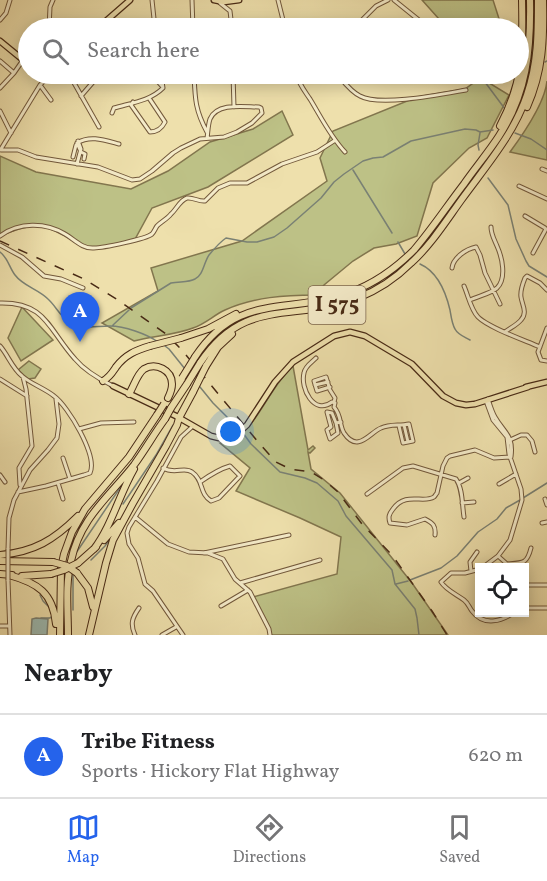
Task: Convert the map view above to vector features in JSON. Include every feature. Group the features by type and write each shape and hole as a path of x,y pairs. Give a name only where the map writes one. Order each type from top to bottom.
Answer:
{"highway":[{"path":"522,0 522,18"},
{"name":"I 575","path":"529,52 530,0"},
{"name":"I 575","path":"68,635 69,569 78,538 90,516 134,465 219,339 243,322 267,315 332,306 359,297 386,284 420,255 436,234 504,142 521,111 532,80 537,50 538,0"},
{"path":"504,142 524,112 538,75 543,44 543,0"},
{"path":"478,165 502,122 516,84"},
{"name":"I 575","path":"59,635 60,577 62,562 72,532 85,509 123,465 210,337 232,320 251,311 340,296 369,284 391,271 421,242 478,165 506,123 523,84"},
{"path":"103,381 128,355 135,351 202,332 246,310 275,306"},
{"path":"89,635 110,550 118,530 182,417 203,365"},
{"path":"129,394 143,370 157,367 167,371 171,378 172,386 166,401"},
{"path":"111,375 113,386"},
{"path":"94,549 107,530 125,487 147,445"},
{"path":"9,578 51,574 78,563 116,526 133,503"},
{"path":"0,555 28,550 46,542 63,531 85,509"},
{"path":"0,561 53,562 67,566 77,573 87,585 91,595 93,617"},
{"path":"0,574 30,582 45,593 54,608 59,635"}],"main road":[{"path":"110,18 130,0"},
{"path":"216,1 239,0"},
{"path":"0,41 18,56"},
{"path":"113,386 182,417 193,426 218,438 225,438 234,436 243,429 275,382 289,367 334,336 343,333 360,334 384,347 414,366 438,390 460,402 487,400 547,382"}],"street":[{"path":"0,20 6,13 10,0"},
{"path":"49,18 53,0"},
{"path":"152,0 154,18"},
{"path":"192,0 193,18"},
{"path":"278,0 282,18"},
{"path":"364,18 375,6 388,0"},
{"path":"394,0 416,18"},
{"path":"216,1 230,11 231,18"},
{"path":"0,61 14,73"},
{"path":"0,88 18,67"},
{"path":"74,84 99,128"},
{"path":"81,96 91,84"},
{"path":"160,84 163,88"},
{"path":"162,84 163,88"},
{"path":"194,84 195,103 207,136"},
{"path":"233,84 234,106"},
{"path":"299,84 329,129 334,141 345,152"},
{"path":"346,84 357,95 384,101 466,90"},
{"path":"0,150 40,85 51,100"},
{"path":"112,113 114,108 149,98 163,88"},
{"path":"133,102 131,105 145,126 150,132 155,132 163,127 165,122 149,98"},
{"path":"0,150 18,150 36,157 98,167 132,180 140,179 173,153 207,136 227,136 237,132 252,123 263,112 260,107 234,106 218,110 212,115 207,136"},
{"path":"0,111 11,133"},
{"path":"78,142 95,138 119,144"},
{"path":"0,236 16,228 41,225 54,228 92,249 142,239 151,234 170,216 182,201 186,199 205,201 216,189 230,183 247,183 282,164 317,152 334,141"},
{"path":"78,142 81,152 85,154 84,159"},
{"path":"73,157 78,142"},
{"path":"77,164 81,152"},
{"path":"542,169 547,171"},
{"path":"519,186 547,199"},
{"path":"525,216 546,229 533,253"},
{"path":"470,300 494,290 502,279 501,255 491,227"},
{"path":"0,245 22,257 44,276 61,279 83,288"},
{"path":"452,268 452,262 457,257 471,247 476,247 500,304"},
{"path":"505,332 524,316 525,308 520,292 525,278 527,276 531,278 547,290"},
{"path":"464,286 478,318 540,347"},
{"path":"0,303 25,305 40,314 86,370 113,386"},
{"path":"547,328 538,352 539,357 547,361"},
{"path":"0,346 23,377 56,397 79,429 87,446 92,468 89,473 18,492"},
{"path":"312,350 315,358 304,370 304,389 314,404 334,405"},
{"path":"21,487 19,468 32,446 23,377"},
{"path":"330,387 317,391 314,381 326,377 335,398 334,405 345,434 351,439 363,441 377,429 394,424 409,424 413,440 403,443 401,425"},
{"path":"0,379 27,396"},
{"path":"10,635 8,549 10,513 30,470 57,438 59,424 56,397"},
{"path":"487,400 493,420 509,440 511,457 522,494 521,505 510,540 498,556 489,563"},
{"path":"327,412 332,413 336,423 338,433 330,439 327,430 331,427 327,412"},
{"path":"79,429 101,423 134,422"},
{"path":"336,423 341,422"},
{"path":"183,635 153,591 145,584 138,558 129,544 127,533 181,437 193,426"},
{"path":"509,440 527,435 532,441 534,452"},
{"path":"435,535 436,529 433,524 425,519 407,525 390,523 388,518 393,508 404,500 434,497 445,462 450,456 475,450 494,458 511,457"},
{"path":"63,458 70,479"},
{"path":"163,468 174,472 188,470 194,474 200,482 204,496 211,501 219,498 240,476 230,466 218,470 200,482"},
{"path":"367,494 397,472 413,466 453,477 459,483 464,517"},
{"path":"500,484 516,474"},
{"path":"0,475 5,482"},
{"path":"459,483 468,478"},
{"path":"58,483 63,499"},
{"path":"545,499 547,504"},
{"path":"462,503 474,502"},
{"path":"135,517 168,544 189,552 213,555 223,559 235,579 248,590 269,628 270,635"},
{"path":"542,523 547,522"},
{"path":"202,553 289,535"},
{"path":"498,556 507,564 523,562 527,560 531,548"},
{"path":"471,572 470,562 477,552"},
{"path":"240,583 320,560"},
{"path":"475,571 451,573 441,582 463,599 475,615"},
{"path":"529,585 547,585"},
{"path":"221,606 248,590"},
{"path":"135,635 131,626 133,617 139,608"},
{"path":"529,608 547,608"},
{"path":"478,617 483,620 499,621 506,617"},
{"path":"0,626 9,626"},
{"path":"162,635 177,627"}],"green space":[{"path":"422,0 493,0 499,18 438,18"},
{"path":"547,81 547,160 510,152 538,108"},
{"path":"472,84 491,84 509,95 487,138 469,148 433,183 417,236 396,244 374,248 353,261 324,285 316,295 281,296 247,302 225,310 193,328 134,341 102,323 158,291 151,268 242,241 327,181 320,158 333,131 417,97 465,89"},
{"path":"282,111 293,135 208,187 152,208 134,241 88,249 58,232 34,226 0,236 0,156 36,172 131,189 168,171 210,142 253,129"},
{"path":"22,307 53,340 21,361 8,338"},
{"path":"29,361 41,369 35,378 28,379 18,370"},
{"path":"293,366 308,450 313,446 315,448 310,453 308,452 311,469 340,493 412,583 448,635 270,635 253,597 337,574 341,537 236,491 250,468 220,443 234,439 250,425"}],"water":[{"path":"32,619 48,619 47,635 31,635"}],"waterway":[{"path":"486,84 505,109"},
{"path":"131,308 171,283 189,281 198,277 209,255 226,238 257,242 274,237 321,198 334,182 363,161 383,157 411,141 465,129 480,132 493,130"},
{"path":"479,150 480,133"},
{"path":"515,133 531,139 547,150"},
{"path":"353,170 392,233"},
{"path":"488,178 508,205 516,239 526,261 529,266 547,277"},
{"path":"398,242 405,254"},
{"path":"0,252 18,279 44,296 70,322 85,327 122,327 142,333 158,342"},
{"path":"420,264 432,272 440,284 456,331 470,340"},
{"path":"113,325 129,310"},
{"path":"165,346 185,369"},
{"path":"200,387 239,429"},
{"path":"123,504 173,425"},
{"path":"243,433 280,472 317,483 338,501 346,516 392,570 395,584 415,609 419,635"},
{"path":"76,553 124,482"},
{"path":"523,498 547,483"},
{"path":"410,580 441,568 457,556 478,532 497,519 506,508 520,500"},
{"path":"91,560 112,536"},
{"path":"73,572 73,610"},
{"path":"396,584 408,581"},
{"path":"40,595 49,607"},
{"path":"41,618 51,617"}],"railway":[{"path":"0,241 84,279 166,334 276,462 290,469 311,472 338,492 362,524 392,555 447,635"}],"place":[{"name":"Tribe Fitness","path":"80,342"}]}
